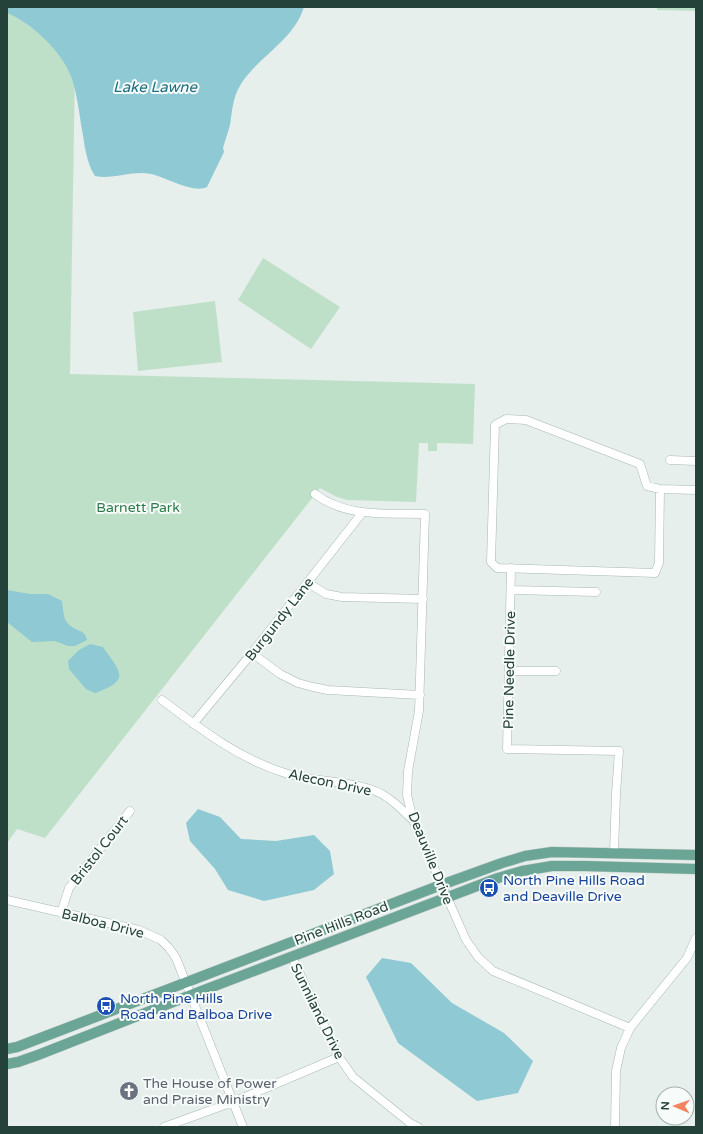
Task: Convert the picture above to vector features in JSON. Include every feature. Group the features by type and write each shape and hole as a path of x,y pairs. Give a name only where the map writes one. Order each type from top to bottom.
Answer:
{"main road":[{"name":"Pine Hills Road","path":"7,1049 17,1047 441,885 525,856 552,852 614,852 696,855"},
{"name":"Pine Hills Road","path":"7,1064 38,1055 447,897 498,878 522,871 552,866 696,869"}],"street":[{"path":"660,489 659,564 655,573 498,568 491,562 495,425 506,419 526,420 640,464 647,486 660,489 696,490"},
{"path":"670,460 696,461"},
{"path":"315,494 326,502 341,508 362,513"},
{"name":"Deauville Drive","path":"362,513 425,514 420,711 408,771 407,795 413,820 466,940 478,957 493,970 630,1028"},
{"name":"Burgundy Lane","path":"194,724 308,583 362,513"},
{"name":"Pine Needle Drive","path":"511,568 507,749 619,751 614,852"},
{"path":"308,583 326,594 342,597 423,599"},
{"path":"511,590 596,592"},
{"path":"252,653 280,674 298,683 313,687 328,690 420,695"},
{"path":"509,671 556,672"},
{"name":"Alecon Drive","path":"162,700 194,724 232,749 257,762 284,773 308,779 368,788 388,797 413,820"},
{"name":"Bristol Court","path":"61,913 69,888 130,811"},
{"name":"Balboa Drive","path":"7,900 140,930 161,940 176,958 243,1127"},
{"path":"615,1127 616,1071 621,1048 630,1028 687,958 696,938"},
{"name":"Sunniland Drive","path":"292,957 339,1057 353,1077 409,1125 418,1127"},
{"path":"164,1127 233,1102 339,1057"}],"green space":[{"name":"Barnett Park","path":"7,7 76,7 70,374 475,384 473,444 437,443 437,451 428,451 428,443 419,443 416,502 347,500 337,497 320,488 45,838 17,829 8,842"},
{"path":"657,7 696,7 696,11 657,10"},
{"path":"263,258 340,307 311,349 238,300"},
{"path":"215,301 222,362 138,371 133,312"}],"water":[{"name":"Lake Lawne","path":"7,7 304,7 299,19 292,29 248,74 238,89 223,148 224,152 207,187 201,189 187,187 151,174 144,173 109,177 95,176 88,160 85,148 78,103 71,76 60,57 45,39 26,24 7,13"},
{"path":"7,590 30,594 48,594 62,601 66,621 72,627 84,634 87,640 75,646 68,646 55,641 32,642 7,622"},
{"path":"90,644 103,647 118,670 119,675 118,680 114,684 95,693 86,689 69,669 68,661 79,650"},
{"path":"198,809 220,817 241,839 276,841 314,835 330,851 334,874 314,890 264,901 228,890 215,869 190,841 186,823"},
{"path":"382,958 411,963 452,1003 504,1033 533,1061 518,1093 477,1101 398,1043 366,977"}],"place":[{"name":"North Pine Hills Road and Deaville Drive","path":"489,888"},
{"name":"North Pine Hills Road and Balboa Drive","path":"106,1006"},
{"name":"The House of Power and Praise Ministry","path":"129,1091"}]}
